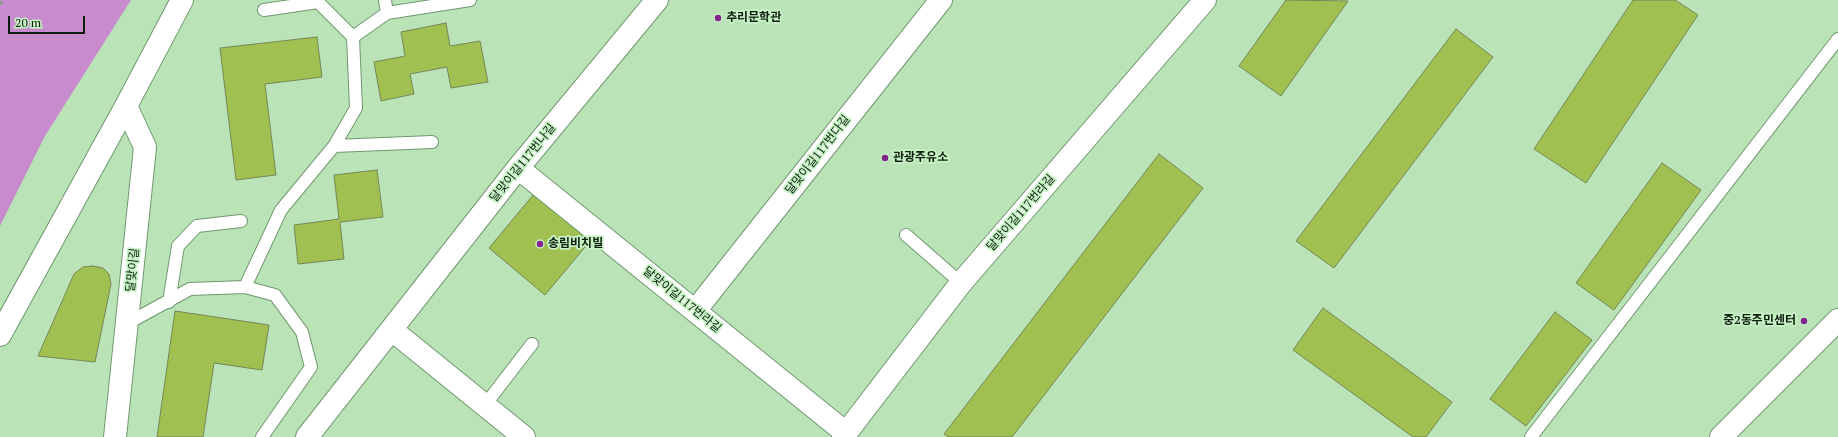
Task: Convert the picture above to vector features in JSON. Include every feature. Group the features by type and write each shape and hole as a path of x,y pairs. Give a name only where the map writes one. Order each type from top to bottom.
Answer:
{"street":[{"path":"0,335 126,106 182,0"},
{"name":"달맞이길117번나길","path":"308,437 518,168 658,0"},
{"name":"달맞이길117번다길","path":"695,311 941,0"},
{"name":"달맞이길117번라길","path":"518,168 845,435 961,283 1205,0"},
{"name":"달맞이길","path":"114,437 128,324 145,147 126,106"},
{"path":"1721,437 1838,320"},
{"path":"392,330 524,437"}],"lane":[{"path":"385,0 387,13"},
{"path":"353,37 387,13 470,0"},
{"path":"245,287 280,210 334,146 356,108 353,37 318,2 264,10"},
{"path":"1531,437 1838,39"},
{"path":"334,146 432,142"},
{"path":"169,302 178,246 197,226 241,221"},
{"path":"906,236 961,283"},
{"path":"128,324 190,289 245,287 275,295 302,332 311,367 262,437"},
{"path":"485,406 532,344"}],"path":[{"path":"0,4 3,0"}],"shaded area":[{"path":"0,0 131,0 45,136 0,226"}],"building":[{"path":"1286,0 1348,1 1281,96 1239,66"},
{"path":"1633,0 1675,0 1698,15 1586,183 1534,149"},
{"path":"446,23 450,46 480,41 488,82 451,88 447,67 410,74 414,94 381,101 374,62 405,56 401,32"},
{"path":"1456,29 1493,57 1334,268 1296,241"},
{"path":"317,37 322,77 265,84 276,175 236,180 220,48"},
{"path":"1159,154 1203,188 1012,437 948,437 944,434"},
{"path":"1662,163 1701,190 1614,310 1576,283"},
{"path":"377,170 383,217 340,222 344,259 298,264 294,225 339,219 334,175"},
{"name":"송림비치빌","path":"534,194 590,241 545,295 489,248"},
{"path":"93,266 103,268 109,274 111,284 95,362 38,356 74,274 83,267"},
{"path":"1323,308 1452,402 1426,437 1413,437 1293,350"},
{"path":"175,311 269,325 262,370 214,363 203,437 157,437"},
{"path":"1555,312 1592,340 1526,426 1490,399"}],"place":[{"name":"추리문학관","path":"718,18"},
{"name":"관광주유소","path":"885,158"},
{"name":"송림비치빌","path":"540,244"},
{"name":"중2동주민센터","path":"1804,321"}]}
